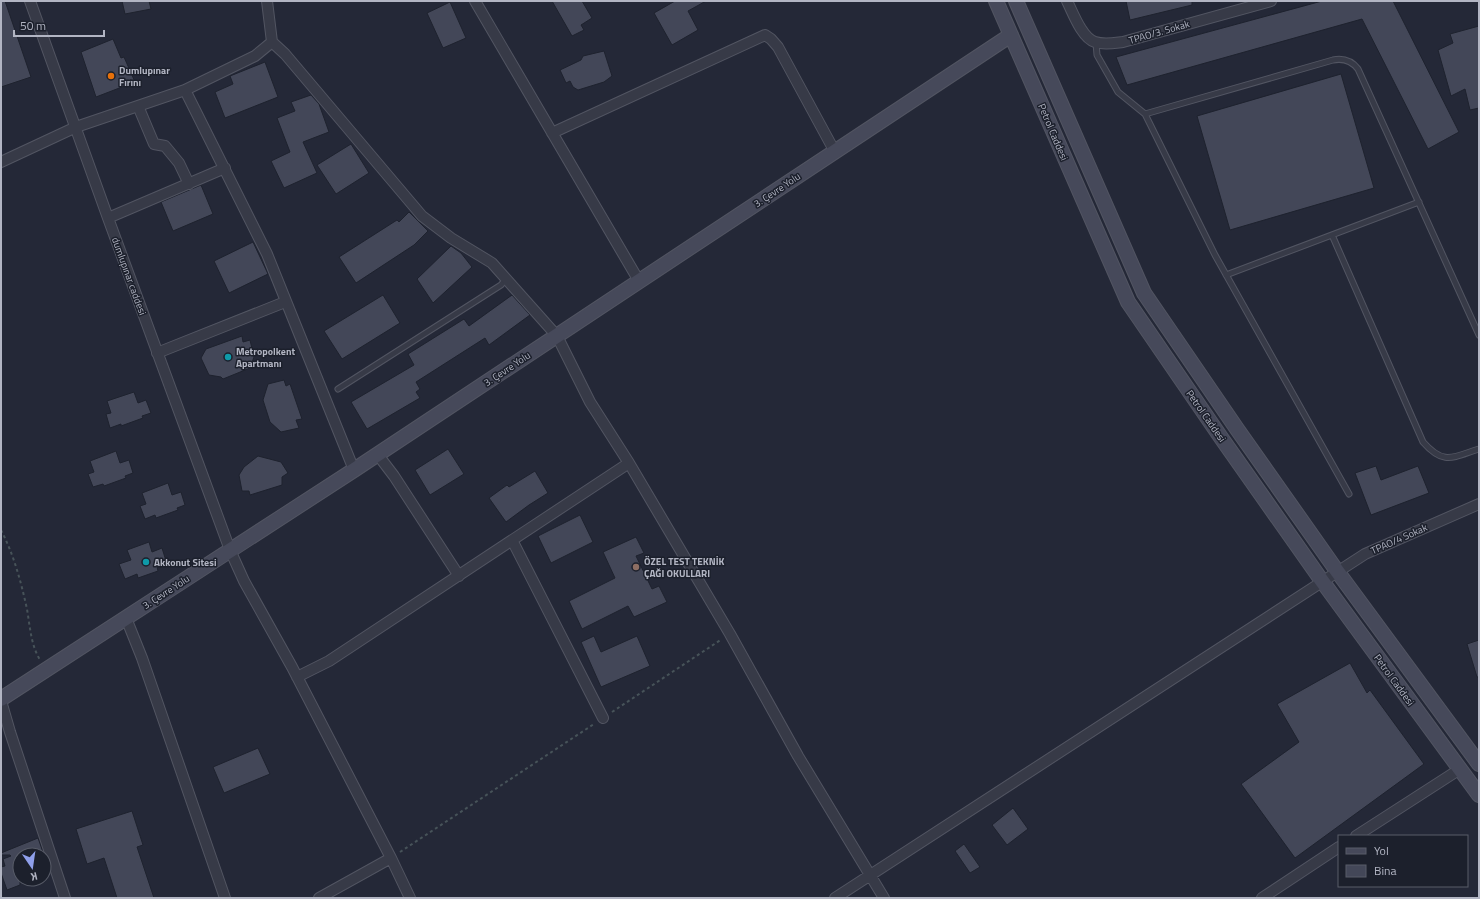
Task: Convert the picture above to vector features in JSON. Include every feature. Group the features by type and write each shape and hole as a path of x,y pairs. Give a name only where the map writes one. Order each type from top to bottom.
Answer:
{"main road":[{"name":"Petrol Caddesi","path":"996,1 1128,302 1322,581 1479,795"},
{"name":"Petrol Caddesi","path":"1016,1 1144,293 1337,571 1479,764"},
{"name":"3. Çevre Yolu","path":"1,700 46,669 378,455 1011,35"}],"street":[{"name":"dumlupınar caddesi","path":"30,1 230,550 244,581 297,677 391,858 410,898"},
{"path":"267,1 272,42 285,54 422,216 451,238 492,263 557,336 590,402 629,463 730,634 798,756 884,898"},
{"path":"475,1 639,281"},
{"path":"1067,1 1081,28 1089,39 1096,43"},
{"name":"TPAO/3. Sokak","path":"1096,43 1108,44 1123,42 1271,1"},
{"path":"552,133 765,35 771,38 778,47 835,152"},
{"path":"1,162 76,127 185,90 255,56 272,42"},
{"path":"185,90 226,168 266,254 354,470"},
{"path":"138,106 154,144 165,146 179,163 189,184"},
{"path":"108,218 226,168"},
{"path":"157,353 285,302"},
{"path":"378,455 394,476 459,576"},
{"path":"297,677 330,661 629,463"},
{"name":"TPAO/4 Sokak","path":"835,898 1337,571 1366,554 1479,504"},
{"path":"512,540 603,718"},
{"path":"126,618 142,658 225,898"},
{"path":"1,700 10,732 65,898"},
{"path":"1358,835 1460,769"},
{"path":"1262,898 1338,848"},
{"path":"318,898 391,858"}],"lane":[{"path":"1096,43 1097,56 1118,92 1145,114 1203,232 1226,275 1349,494"},
{"path":"1145,114 1333,60 1347,60 1358,69 1479,335"},
{"path":"1226,275 1419,202"},
{"path":"1332,235 1423,442 1434,453 1449,459 1479,449"},
{"path":"338,389 501,285 506,279"}],"path":[{"path":"1,530 12,551 27,608 32,641 36,653 46,669"},
{"path":"391,858 730,634"}],"building":[{"path":"1,1 5,1 31,77 1,87"},
{"path":"122,1 149,1 151,9 125,14"},
{"path":"552,1 582,1 592,18 581,25 584,30 572,36"},
{"path":"675,1 706,1 688,11 698,30 672,45 654,13"},
{"path":"1126,1 1192,1 1192,5 1130,20"},
{"path":"1322,1 1393,1 1459,132 1428,149 1362,19 1127,85 1116,57"},
{"path":"450,2 466,38 443,48 427,13"},
{"path":"1479,26 1479,108 1470,110 1465,89 1451,96 1438,50 1453,43 1450,34"},
{"path":"113,39 121,58 124,57 135,82 96,97 81,52"},
{"path":"604,51 612,76 604,82 578,90 573,87 570,81 566,83 560,70 581,60 583,56"},
{"path":"265,62 278,97 225,118 215,92 233,84 230,76"},
{"path":"1341,74 1374,188 1230,230 1197,116"},
{"path":"311,95 319,104 329,132 303,142 317,173 284,188 271,161 290,152 277,118 295,111 291,102"},
{"path":"351,144 369,173 336,194 317,165"},
{"path":"201,185 213,214 173,231 161,202"},
{"path":"409,212 428,231 414,245 356,283 339,257 397,220 399,222"},
{"path":"253,242 268,274 229,293 214,261"},
{"path":"451,246 461,253 472,267 433,303 417,279"},
{"path":"383,295 400,323 342,359 324,331"},
{"path":"512,295 530,315 489,345 485,338 416,382 420,389 416,392 420,398 367,429 351,402 414,365 408,354 464,319 469,326"},
{"name":"Metropolkent Apartmanı","path":"242,336 243,342 250,340 254,357 250,368 223,379 221,377 209,375 201,358 206,349"},
{"name":"Metropolkent Apartmanı","path":"284,380 286,386 290,384 302,419 296,420 299,428 281,432 270,422 263,400 268,384"},
{"path":"134,392 138,403 146,400 151,413 142,416 143,418 121,426 121,424 110,428 106,414 111,413 107,401"},
{"path":"448,449 464,474 430,495 415,470"},
{"path":"116,451 120,463 129,460 133,473 125,476 126,478 104,486 103,484 93,487 88,474 94,472 90,461"},
{"path":"258,456 281,462 288,473 282,477 282,485 250,495 249,491 242,491 239,475 244,467"},
{"path":"1376,466 1381,480 1418,466 1429,493 1371,515 1355,473"},
{"path":"535,471 548,493 506,522 489,498 507,485 509,487"},
{"path":"168,483 172,495 181,492 185,505 177,508 178,510 156,518 155,515 145,519 140,506 146,504 142,493"},
{"path":"580,515 593,542 551,563 538,536"},
{"path":"636,537 644,553 636,556 652,589 659,586 667,602 634,617 628,606 582,629 569,601 615,578 603,552"},
{"name":"Akkonut Sitesi","path":"149,542 152,552 162,548 167,564 157,567 158,571 138,578 137,574 125,579 119,564 131,560 127,550"},
{"path":"594,636 601,652 637,636 650,666 601,687 581,642"},
{"path":"1479,640 1479,677 1477,677 1467,644"},
{"path":"1350,663 1367,693 1370,690 1424,764 1295,858 1241,784 1299,742 1277,704"},
{"path":"258,748 270,774 224,793 213,767"},
{"path":"1013,808 1028,829 1007,845 992,825"},
{"path":"132,811 143,845 137,847 154,898 117,898 104,858 87,864 76,829"},
{"path":"38,838 41,847 16,847"},
{"path":"964,844 980,867 970,873 955,851"},
{"path":"12,849 12,887 15,887 7,890 1,873 1,867 5,866 3,859 11,856 1,855 1,853"}],"place":[{"name":"Dumlupınar Fırını","path":"111,76"},
{"name":"Metropolkent Apartmanı","path":"228,357"},
{"name":"Akkonut Sitesi","path":"146,562"},
{"name":"ÖZEL TEST TEKNİK ÇAĞI OKULLARI","path":"636,567"}]}
